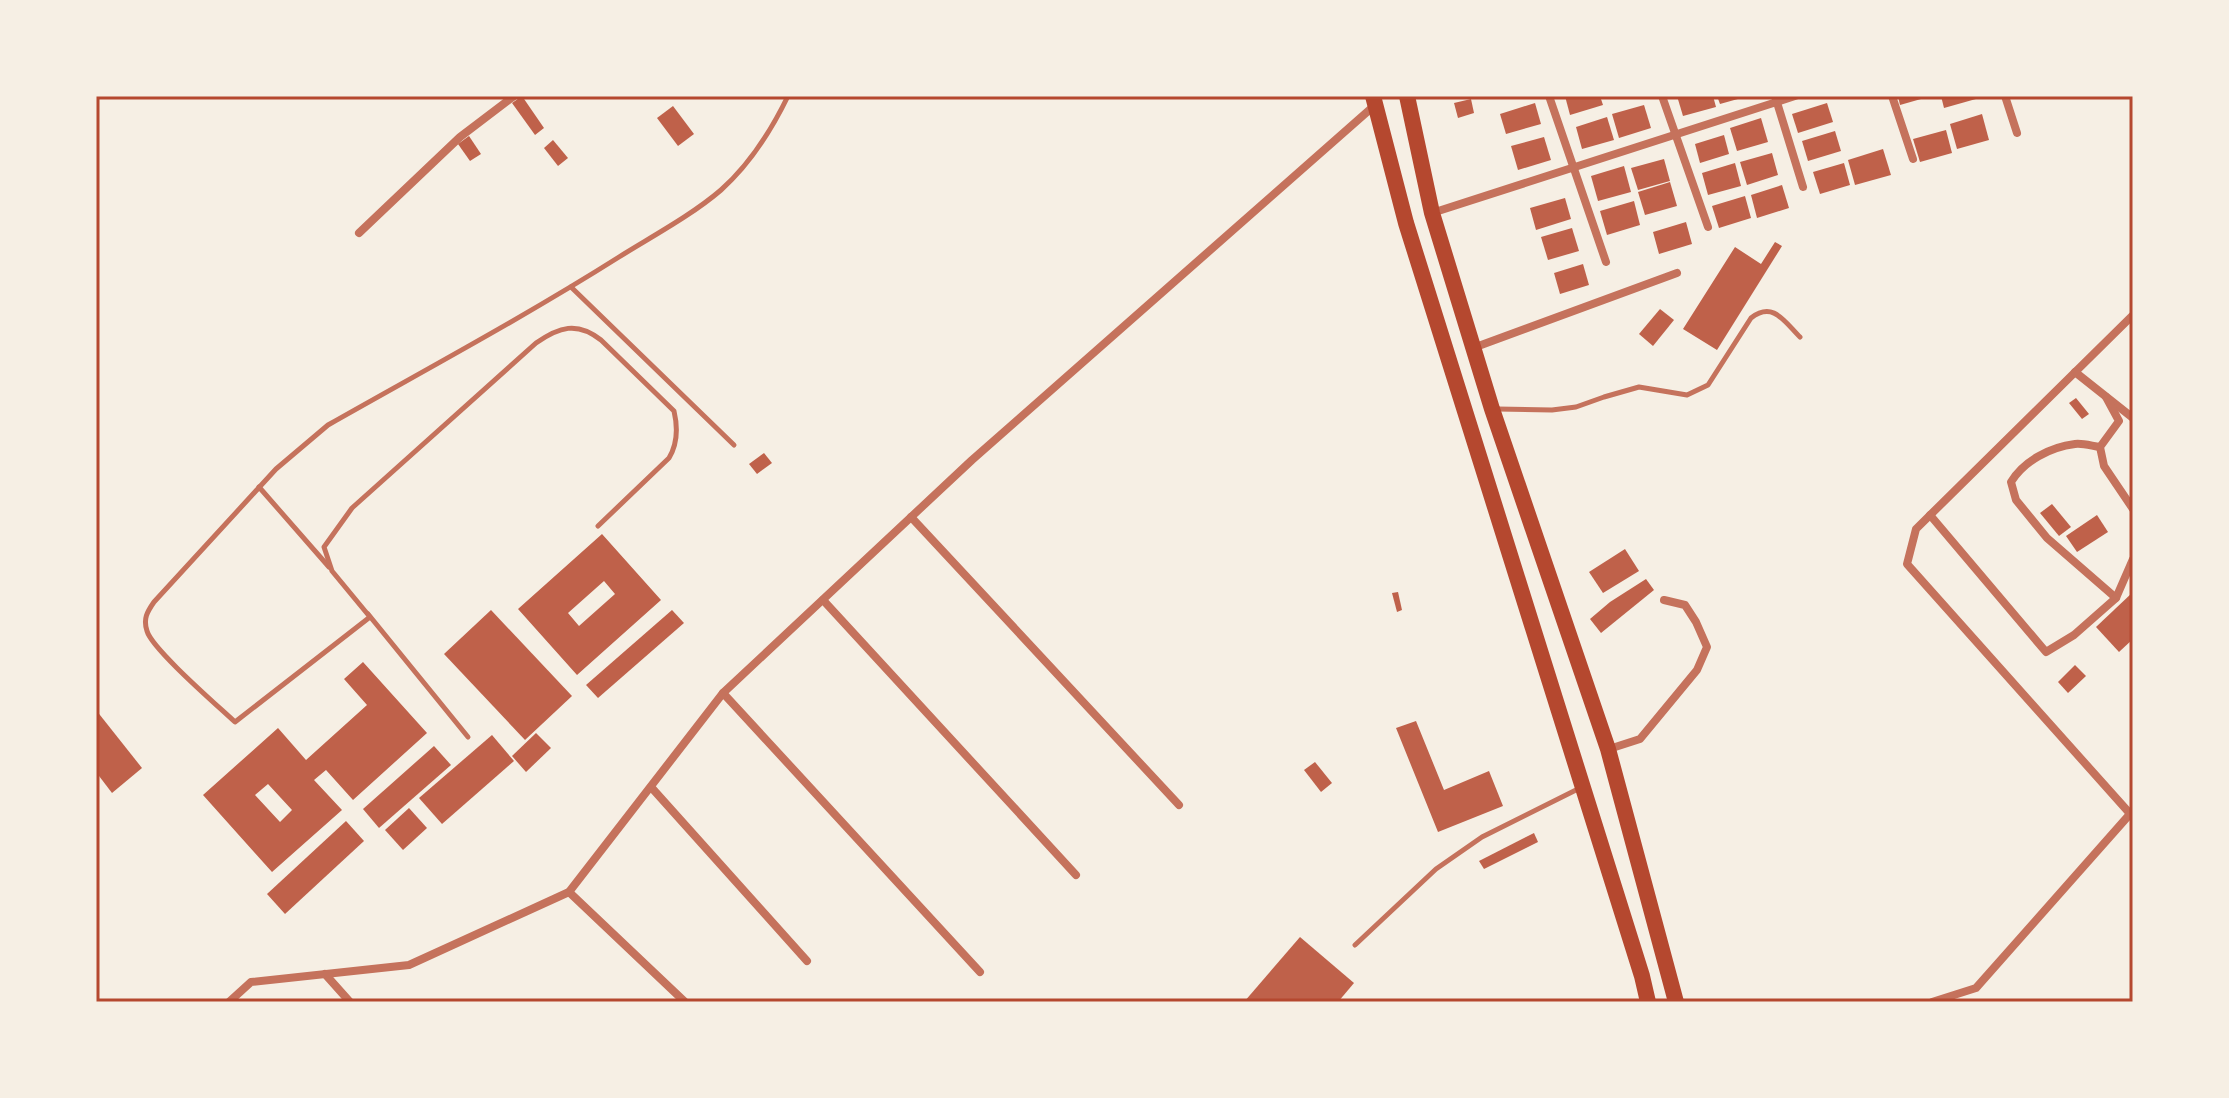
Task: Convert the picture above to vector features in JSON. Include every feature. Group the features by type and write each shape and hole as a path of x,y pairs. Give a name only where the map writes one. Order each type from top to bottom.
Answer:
{"main road":[{"path":"1407,96 1432,213 1472,348 1608,749 1676,1002"},
{"path":"1374,100 1406,223 1648,1002"}],"street":[{"path":"359,233 460,137 514,96"},
{"path":"1549,96 1606,262"},
{"path":"1662,96 1708,227"},
{"path":"1432,213 1776,99 1795,96"},
{"path":"1892,96 1913,159"},
{"path":"2005,96 2017,133"},
{"path":"1776,99 1803,187"},
{"path":"229,1002 251,982 409,965 569,892 723,693 972,460 1374,100"},
{"path":"1472,348 1677,273"},
{"path":"1932,1002 1976,988 2131,816 1907,564 1916,529 2133,315"},
{"path":"2075,372 2133,418"},
{"path":"2106,397 2119,421 2100,447 2104,466 2133,509"},
{"path":"2100,447 2077,443 2038,456 2018,471 2011,482 2016,500 2047,538 2116,598"},
{"path":"1930,515 2046,652 2074,635 2116,598 2133,559"},
{"path":"911,517 1179,805"},
{"path":"823,600 1076,875"},
{"path":"1608,749 1640,739 1697,670 1707,647 1685,605 1664,600"},
{"path":"723,693 980,972"},
{"path":"651,787 807,961"},
{"path":"569,892 685,1002"},
{"path":"325,974 350,1002"}],"lane":[{"path":"367,614 370,617 235,722 159,649 147,634 145,616 154,602 276,469 328,425 571,287 721,190 752,155 788,96"},
{"path":"571,287 734,445"},
{"path":"1492,409 1552,410 1576,407 1639,387 1687,395 1708,385 1751,318 1759,311 1769,310 1779,315 1800,337"},
{"path":"332,571 324,547 352,508 536,343 553,332 576,327 591,332 622,360 674,411 677,425 675,448 669,458 598,526"},
{"path":"259,487 468,737"},
{"path":"1355,945 1447,861 1482,837 1583,787"}],"building":[{"path":"522,96 544,128 535,135 512,103"},
{"path":"1565,96 1600,96 1603,105 1570,115"},
{"path":"1677,96 1713,96 1716,107 1683,116"},
{"path":"1717,96 1745,96 1745,97 1720,104"},
{"path":"1898,96 1928,96 1928,97 1900,105"},
{"path":"1941,96 1983,96 1983,97 1944,108"},
{"path":"1471,99 1474,113 1458,118 1454,103"},
{"path":"1535,103 1541,124 1506,134 1500,114"},
{"path":"1827,103 1833,122 1798,133 1792,114"},
{"path":"1644,105 1651,128 1619,138 1612,114"},
{"path":"673,106 694,134 678,146 657,118"},
{"path":"1982,114 1989,140 1957,149 1950,124"},
{"path":"1607,117 1614,140 1582,149 1576,127"},
{"path":"1761,118 1768,142 1737,151 1730,128"},
{"path":"1946,130 1952,153 1920,162 1913,139"},
{"path":"1835,131 1841,151 1808,161 1802,141"},
{"path":"1724,135 1729,154 1700,163 1695,144"},
{"path":"469,136 481,154 470,161 458,144"},
{"path":"1544,137 1551,160 1518,170 1511,146"},
{"path":"553,140 568,158 558,166 544,148"},
{"path":"1883,149 1891,175 1855,185 1848,160"},
{"path":"1772,153 1778,175 1747,185 1740,162"},
{"path":"1664,159 1670,181 1638,190 1631,168"},
{"path":"1735,163 1741,186 1708,195 1702,173"},
{"path":"1844,163 1850,185 1820,194 1813,172"},
{"path":"1624,166 1631,192 1598,201 1591,176"},
{"path":"1670,182 1677,206 1645,215 1638,192"},
{"path":"1782,185 1789,208 1757,218 1751,195"},
{"path":"1745,196 1751,218 1719,228 1712,206"},
{"path":"1565,198 1571,219 1536,230 1530,208"},
{"path":"1634,201 1640,225 1607,235 1600,211"},
{"path":"1686,222 1692,244 1659,254 1653,232"},
{"path":"1572,228 1579,251 1548,260 1541,237"},
{"path":"1775,242 1782,246 1717,350 1683,329 1735,247 1761,264"},
{"path":"1583,264 1589,285 1560,294 1554,273"},
{"path":"1660,309 1674,320 1653,346 1639,334"},
{"path":"2076,398 2089,414 2082,419 2069,403"},
{"path":"764,453 772,463 757,474 749,464"},
{"path":"2052,504 2071,527 2059,536 2040,513"},
{"path":"2097,515 2108,532 2077,552 2066,536"},
{"path":"602,534 661,600 577,675 518,609","holes":["604,581 615,594 579,626 568,613"]},
{"path":"1625,549 1639,571 1603,593 1589,572"},
{"path":"1646,579 1654,590 1601,633 1590,619"},
{"path":"1398,592 1402,610 1397,612 1392,593"},
{"path":"2133,592 2133,639 2119,652 2096,627"},
{"path":"491,610 572,696 525,740 444,654"},
{"path":"672,610 684,623 598,698 586,685"},
{"path":"363,662 427,733 353,800 326,770 314,780 342,810 272,872 203,795 278,728 306,760 367,705 344,679","holes":["268,784 292,810 280,822 255,795"]},
{"path":"2075,665 2086,676 2068,693 2058,682"},
{"path":"96,710 142,768 112,793 96,772"},
{"path":"1416,721 1444,790 1489,771 1503,806 1438,832 1396,728"},
{"path":"536,733 551,748 526,772 512,756"},
{"path":"492,735 514,761 442,824 419,798"},
{"path":"434,746 451,765 379,828 363,809"},
{"path":"1315,762 1332,783 1321,792 1304,770"},
{"path":"409,808 427,828 403,850 385,830"},
{"path":"346,821 364,841 285,914 267,894"},
{"path":"1534,833 1538,842 1484,869 1479,861"},
{"path":"1300,937 1354,983 1338,1002 1244,1002"}]}
